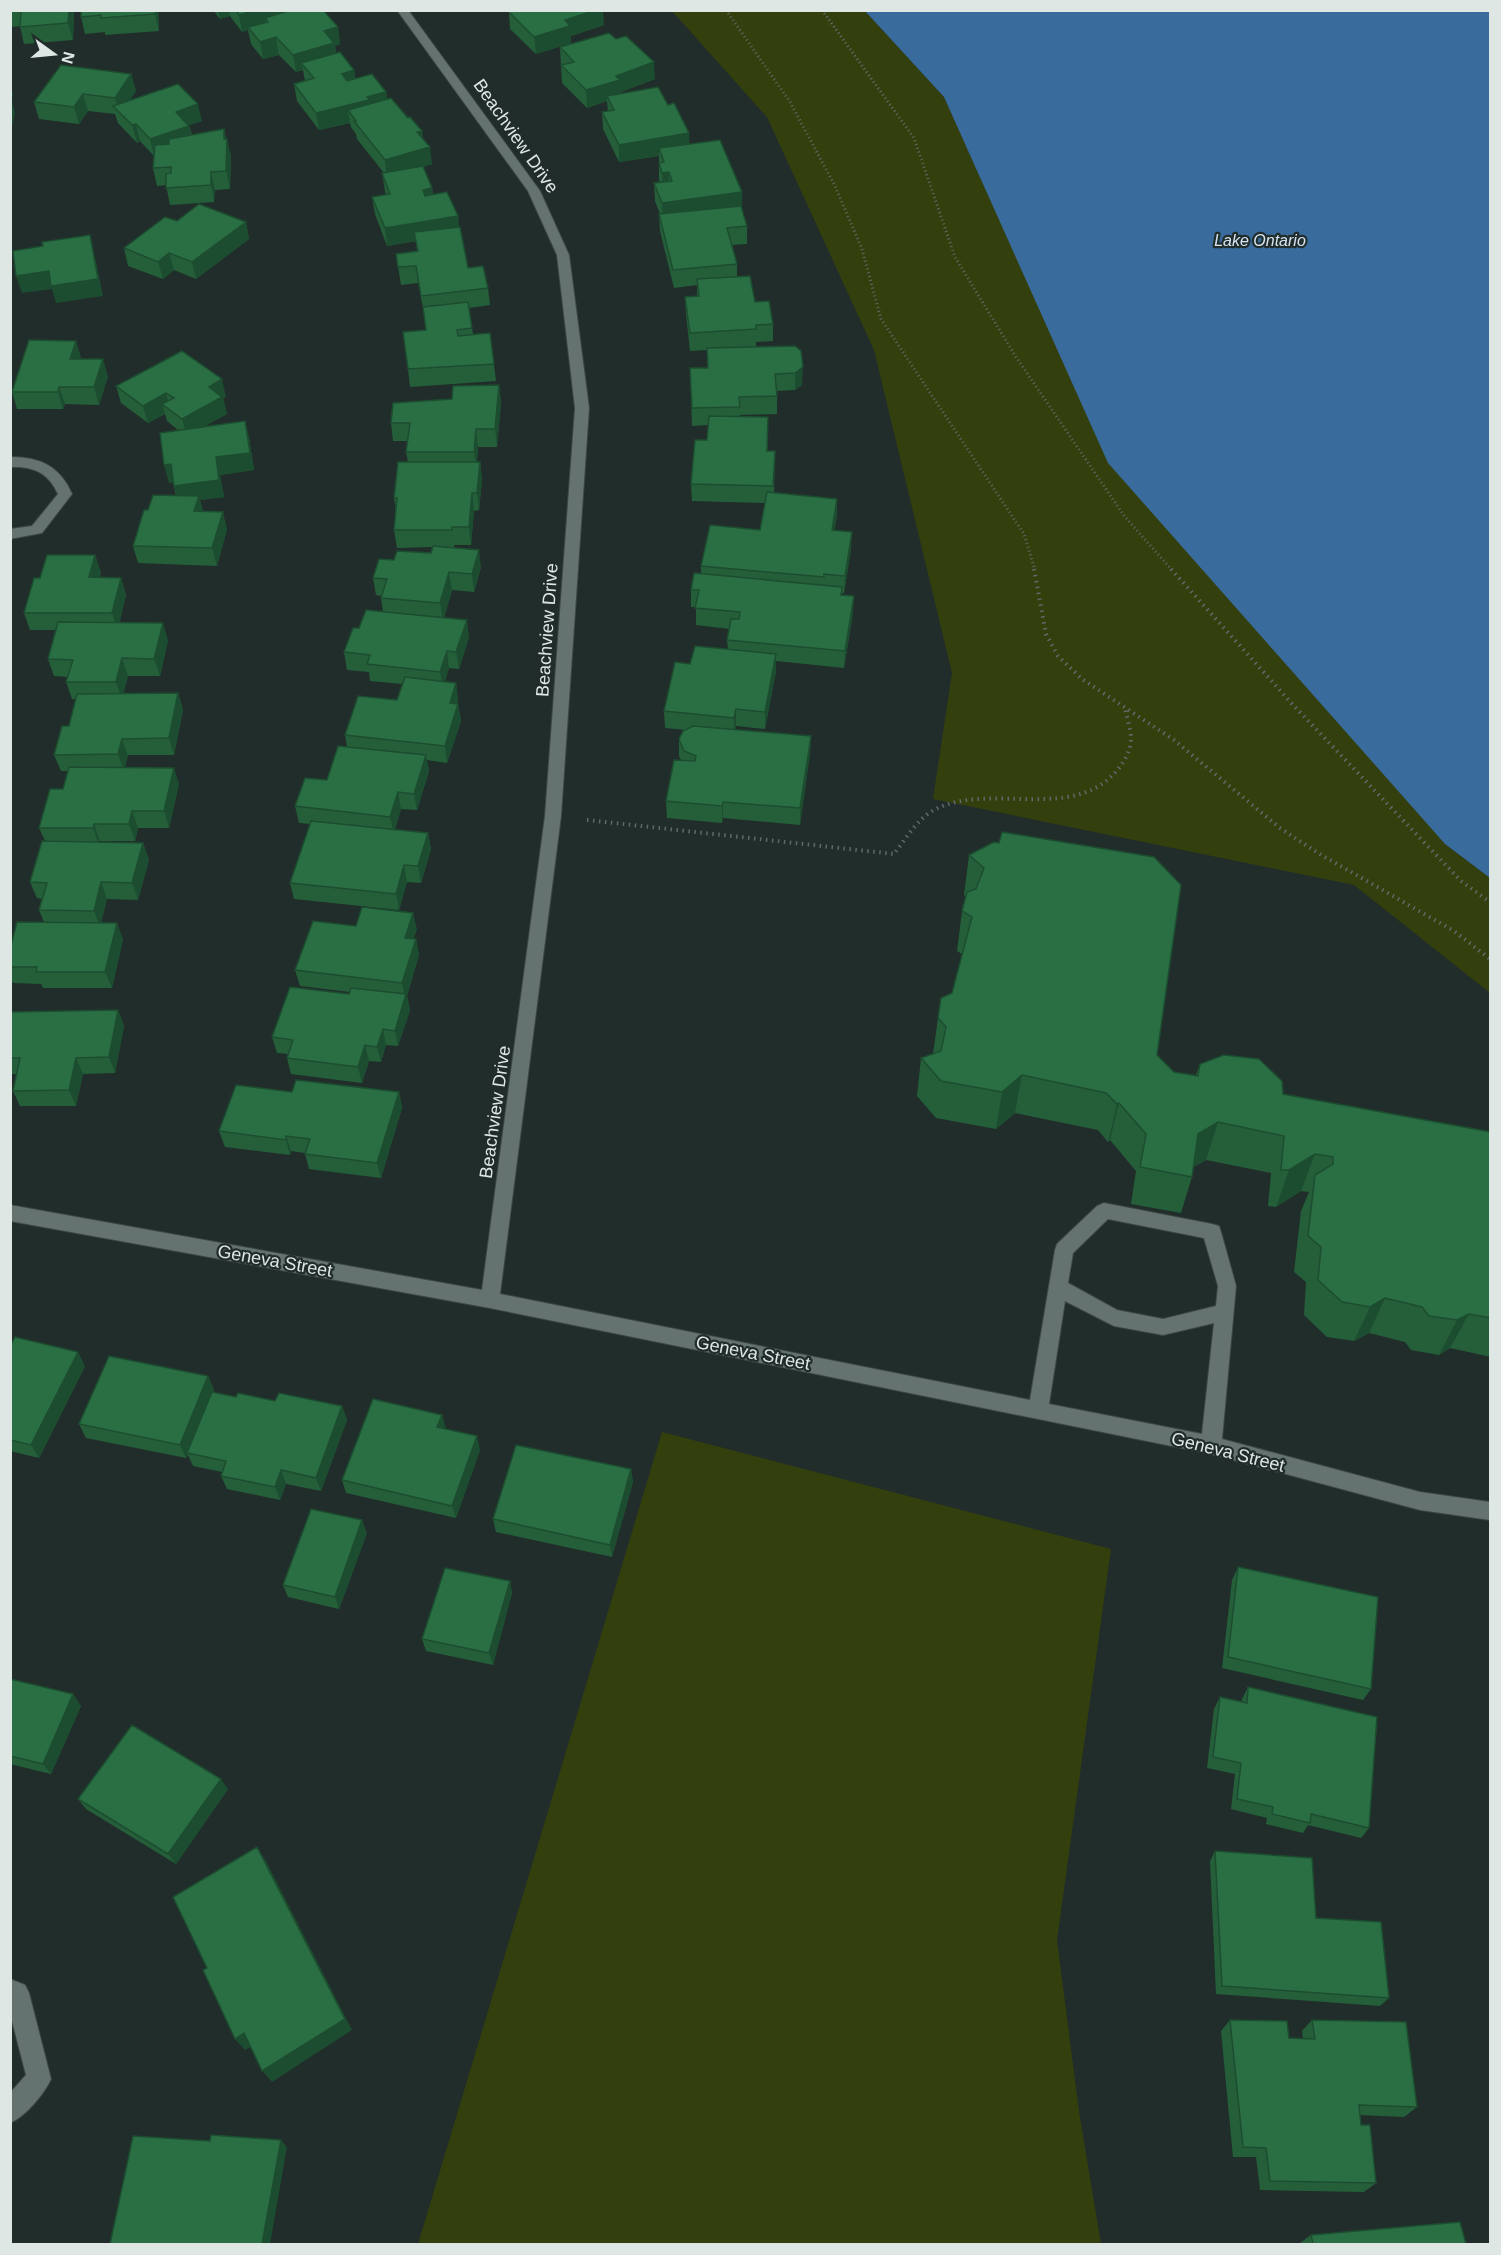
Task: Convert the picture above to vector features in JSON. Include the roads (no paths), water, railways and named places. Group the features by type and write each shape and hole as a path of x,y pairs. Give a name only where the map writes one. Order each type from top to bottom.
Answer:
{"street":[{"name":"Beachview Drive","path":"402,10 534,191 563,255 582,408 553,816 490,1300"},
{"path":"10,462 34,461 59,479 65,494 37,530 10,534"},
{"path":"1038,1411 1064,1250 1104,1211 1212,1232 1227,1286 1211,1445"},
{"name":"Geneva Street","path":"10,1214 490,1300 1211,1445 1420,1501 1491,1511"},
{"path":"1058,1287 1114,1318 1163,1327 1223,1312"},
{"path":"10,1990 17,1993 39,2079 10,2111"}],"water":[{"name":"Lake Ontario","path":"865,11 1490,11 1490,878 1445,844 1108,463 944,97"}]}
